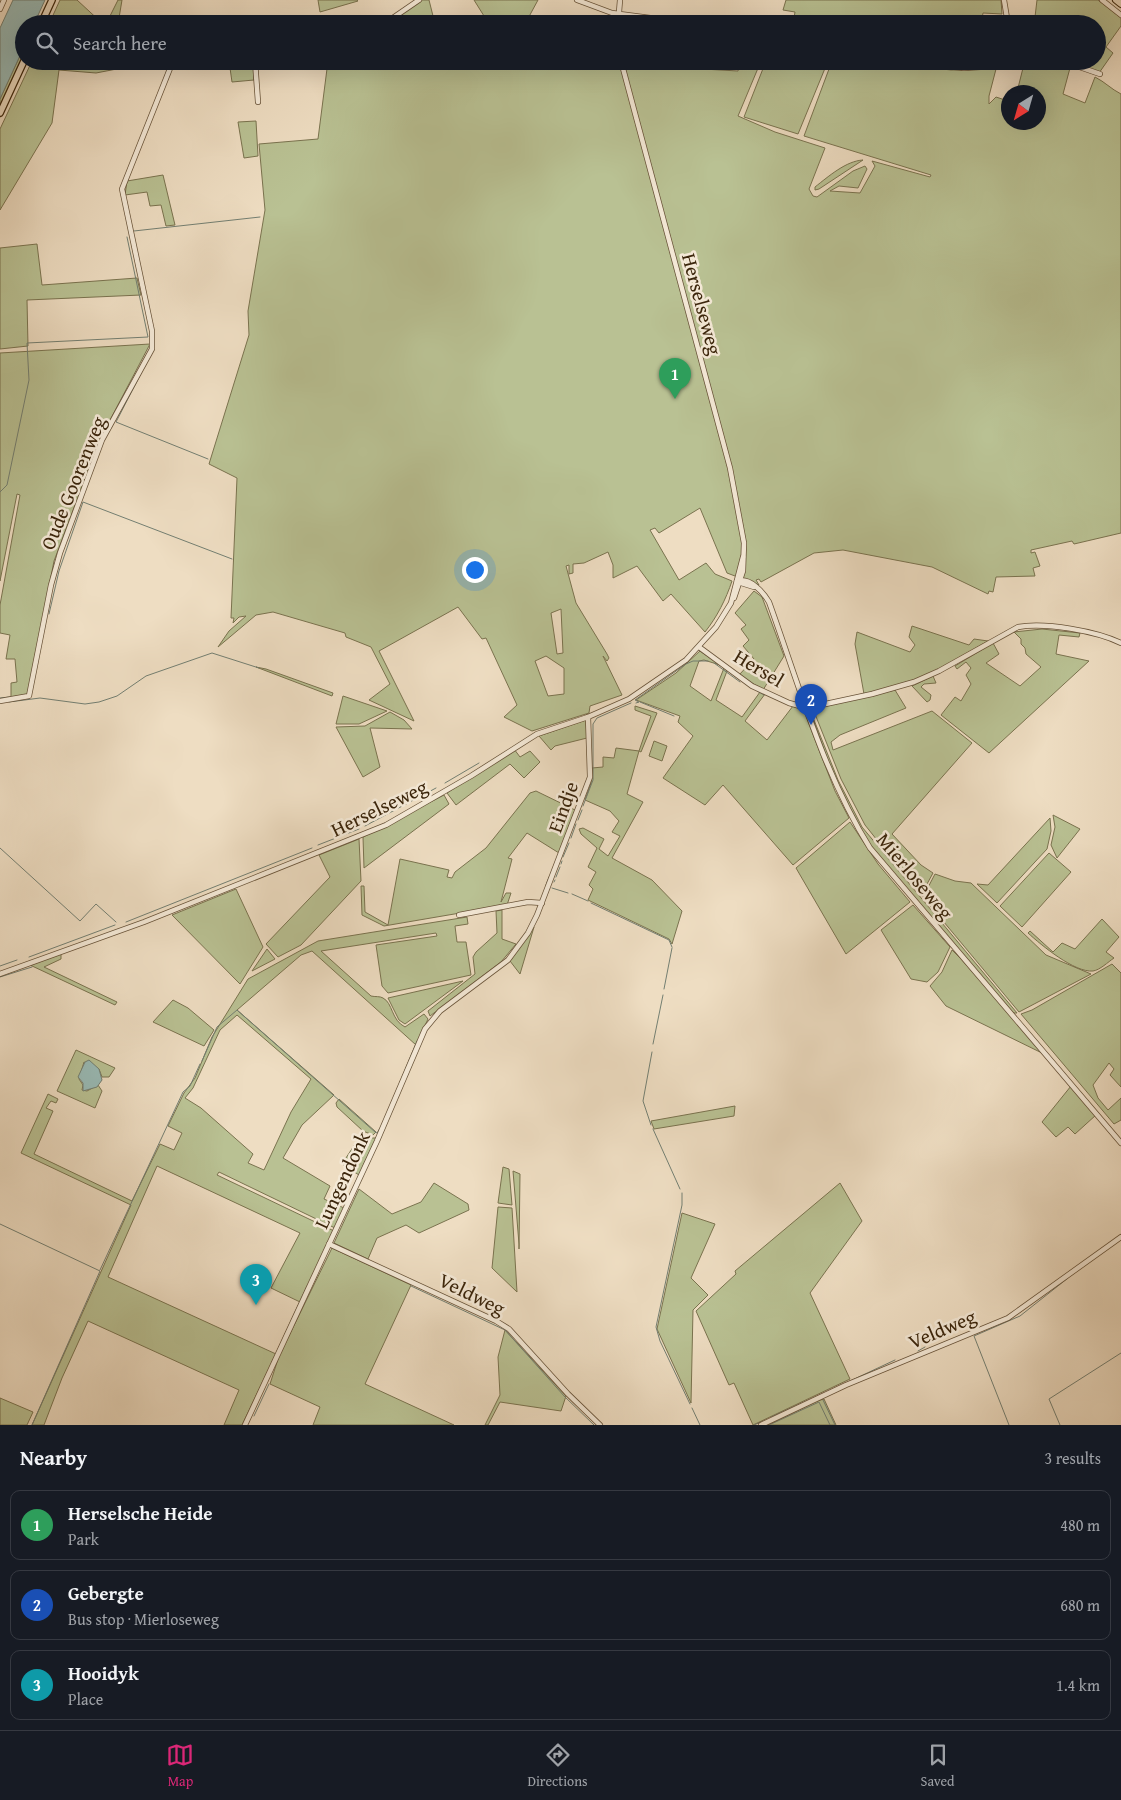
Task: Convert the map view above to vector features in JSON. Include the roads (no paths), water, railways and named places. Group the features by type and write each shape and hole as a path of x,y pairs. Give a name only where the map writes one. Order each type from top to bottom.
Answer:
{"highway":[{"path":"1116,0 1121,4"}],"main road":[{"path":"45,15 52,0"},
{"path":"0,113 20,70"}],"street":[{"path":"0,9 4,0"},
{"path":"397,15 419,0"},
{"path":"577,0 600,10 626,15"},
{"path":"618,14 620,0"},
{"path":"1004,0 1006,15"},
{"path":"1102,0 1121,15"},
{"name":"Oude Goorenweg","path":"0,701 29,696 51,584 60,553 102,440 152,348 152,332 122,189 170,70"},
{"path":"256,70 258,102"},
{"name":"Herselseweg","path":"0,974 144,922 386,825 471,776 537,734 588,717 629,699 651,685 699,647 716,627 731,603 739,581 743,557 742,524 730,468 623,70"},
{"path":"1088,70 1100,74"},
{"name":"Mierloseweg","path":"739,581 756,587 770,602 807,708 843,802 870,848 1121,1143"},
{"path":"807,708 872,694 914,682 958,661 1011,630 1028,625 1054,627 1108,637 1121,643"},
{"name":"Hersel","path":"699,647 752,686 789,703 807,708"},
{"name":"Eindje","path":"495,971 508,960 528,932 542,903 590,777 588,717"},
{"path":"459,915 528,902 542,903"},
{"name":"Lungendonk","path":"245,1425 428,1023 440,1011 495,971"},
{"name":"Veldweg","path":"761,1425 846,1385 1020,1312 1069,1272 1121,1237"},
{"name":"Veldweg","path":"329,1244 496,1321 509,1329 568,1394 600,1425"}],"water":[{"path":"13,0 45,0 38,15 15,15 15,66 0,99 0,28"},
{"path":"89,1060 99,1069 102,1080 97,1087 83,1091 83,1083 78,1077 85,1062"}],"waterway":[{"path":"134,231 260,217"},
{"path":"0,492 7,485 29,380 27,343 148,337 127,237"},
{"path":"154,334 154,343"},
{"path":"151,354 116,422 208,459"},
{"path":"49,614 59,571 83,502 232,559"},
{"path":"9,702 40,698 85,704 99,702 117,696 146,676 212,653 259,668"},
{"path":"636,703 639,702 635,700 686,664 693,661 708,661"},
{"path":"714,663 740,682"},
{"path":"757,691 764,695"},
{"path":"0,698 18,696"},
{"path":"640,702 674,716"},
{"path":"583,806 593,780 593,724 597,718 631,703"},
{"path":"445,783 479,763"},
{"path":"365,826 436,788"},
{"path":"578,820 582,810"},
{"path":"571,838 576,824"},
{"path":"318,845 359,829"},
{"path":"563,857 569,843"},
{"path":"0,848 80,921 96,904 116,922"},
{"path":"126,922 312,848"},
{"path":"556,877 560,867"},
{"path":"546,885 549,877"},
{"path":"552,888 568,893"},
{"path":"572,894 588,901"},
{"path":"591,903 669,940 672,947"},
{"path":"29,957 115,925"},
{"path":"664,989 672,948"},
{"path":"0,966 17,960"},
{"path":"0,977 32,967"},
{"path":"653,1044 663,995"},
{"path":"202,1061 217,1027 237,1010 375,1132 377,1133 382,1125"},
{"path":"400,1082 417,1041"},
{"path":"651,1125 643,1101 652,1052"},
{"path":"100,1270 183,1092 190,1086 200,1064"},
{"path":"653,1129 680,1189"},
{"path":"682,1193 682,1205 656,1327 660,1341 690,1404"},
{"path":"0,1224 100,1271 32,1425"},
{"path":"1009,1425 974,1336 1020,1316 1068,1278"},
{"path":"256,1397 307,1286"},
{"path":"411,1286 505,1330 565,1397 594,1425"},
{"path":"918,1351 925,1347"},
{"path":"1060,1425 1049,1399 1121,1353"},
{"path":"848,1382 895,1360"},
{"path":"254,1416 269,1384"},
{"path":"771,1417 824,1393"},
{"path":"823,1400 835,1425"},
{"path":"769,1425 819,1402 830,1425"},
{"path":"692,1408 700,1425"},
{"path":"754,1425 766,1420"}],"place":[{"name":"Herselsche Heide","path":"675,399"},
{"name":"Gebergte","path":"811,725"},
{"name":"Hooidyk","path":"256,1305"}]}
